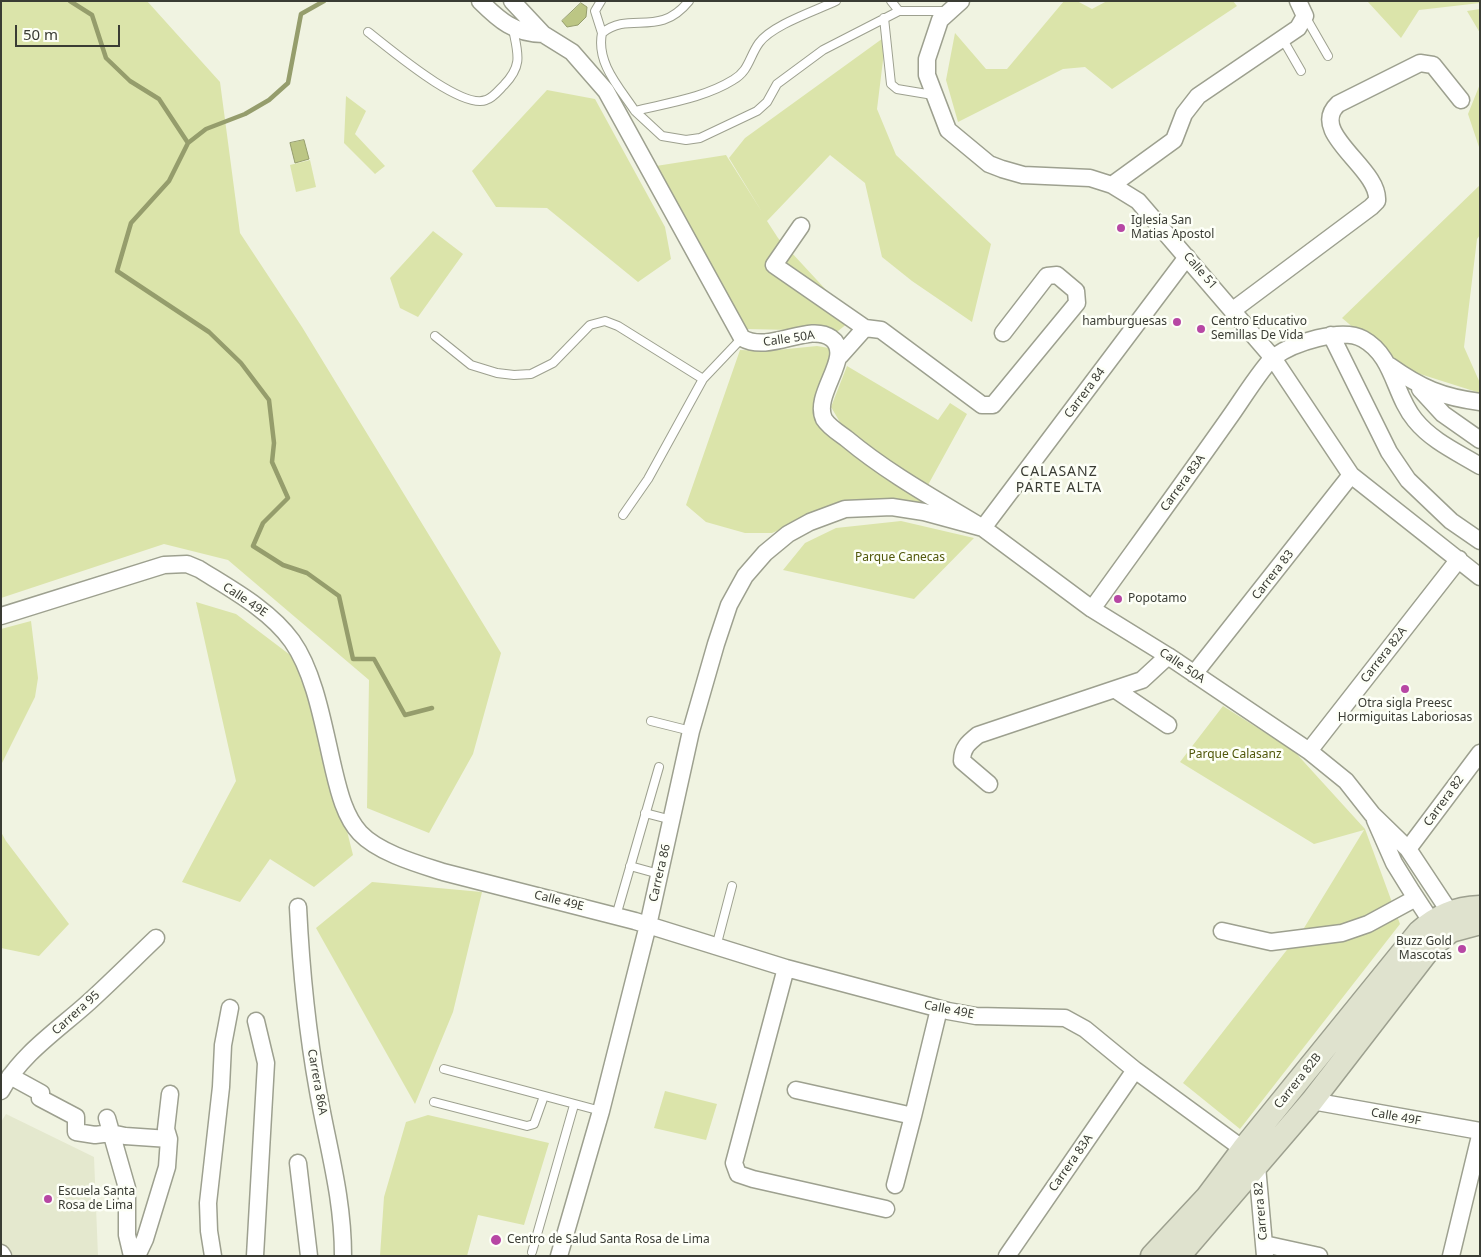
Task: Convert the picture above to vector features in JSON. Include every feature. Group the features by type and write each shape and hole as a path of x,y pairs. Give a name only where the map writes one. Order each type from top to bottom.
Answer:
{"street":[{"path":"480,1 514,29 522,32 543,34"},
{"path":"512,1 543,34 572,52 606,91 742,338"},
{"path":"1112,185 1174,140 1184,114 1198,96 1298,28 1305,16 1298,1"},
{"name":"Calle 51","path":"956,6 940,20 927,59 927,75 933,95 948,130 989,164 1023,175 1090,178 1112,185 1138,201 1273,358 1351,475 1480,577"},
{"path":"1233,310 1371,207 1376,200 1375,185 1334,134 1330,117 1332,110 1338,104 1420,63 1433,65 1461,100"},
{"path":"801,226 774,265 865,328 881,330 982,406 988,407 998,402 1077,303 1076,291 1057,275 1046,276 1003,333"},
{"name":"Carrera 84","path":"984,528 1187,256"},
{"path":"840,356 865,328"},
{"name":"Calle 50A","path":"742,338 762,343 814,334 831,338 836,343 840,356 822,398 821,411 827,423 874,462 984,528 1092,609 1168,656 1309,751 1346,781 1372,814 1408,849 1437,892 1461,918"},
{"path":"1273,358 1322,336 1347,334 1362,338 1373,346 1390,366 1415,384 1443,414 1480,440"},
{"path":"1331,335 1390,452 1408,480 1451,522 1480,541"},
{"name":"Carrera 83A","path":"1092,609 1273,358"},
{"path":"1390,366 1406,408 1416,420 1436,440 1480,466"},
{"path":"1415,384 1435,393 1480,402"},
{"name":"Carrera 83","path":"1194,674 1351,475"},
{"name":"Calle 50A","path":"810,522 845,510 892,507 924,512 984,528"},
{"name":"Carrera 86","path":"559,1256 601,1111 660,874 692,731 718,637 729,605 741,583 765,553 788,534 810,522"},
{"name":"Carrera 82A","path":"1309,751 1459,559"},
{"name":"Calle 49E","path":"1,616 164,565 187,564 199,569 270,616 292,640 310,677 347,812 361,834 372,842 400,856 436,870 616,916 786,968 939,1009 976,1016 1065,1018 1084,1029 1135,1070 1242,1149"},
{"path":"989,784 962,761 962,753 968,743 978,735 1142,680 1168,656"},
{"path":"1116,690 1168,725"},
{"name":"Carrera 82","path":"1408,849 1480,753"},
{"name":"Calle 50A","path":"1372,814 1394,863 1416,898 1461,918"},
{"path":"1222,931 1271,942 1342,933 1368,924 1416,898"},
{"name":"Carrera 86A","path":"298,907 303,996 318,1092 341,1200 343,1256"},
{"name":"Carrera 82B","path":"1179,1256 1312,1101 1431,947 1461,918"},
{"name":"Carrera 82B","path":"1152,1256 1207,1197 1242,1149 1411,942 1461,918"},
{"name":"Carrera 95","path":"1,1091 24,1058 91,1000 156,938"},
{"path":"786,968 734,1162 738,1174 886,1209"},
{"path":"213,1256 209,1231 208,1203 221,1087 223,1045 230,1008"},
{"path":"895,1185 914,1116 939,1009"},
{"path":"255,1256 266,1063 256,1021"},
{"name":"Carrera 83A","path":"1007,1256 1135,1070"},
{"path":"10,1076 40,1093 40,1098 76,1117 76,1132 95,1135 109,1125"},
{"path":"796,1090 914,1116"},
{"path":"137,1256 145,1239 169,1154 169,1139 166,1129 170,1094"},
{"name":"Calle 49F","path":"1312,1101 1480,1131"},
{"path":"109,1125 125,1136 169,1139"},
{"path":"109,1125 127,1188 127,1235 132,1256"},
{"path":"1450,1256 1480,1136"},
{"path":"298,1163 309,1256"},
{"name":"Carrera 82","path":"1257,1166 1264,1250"},
{"path":"1264,1250 1319,1256"}],"lane":[{"path":"601,1 595,11 602,33 600,43 605,63 635,111 662,136 686,140 700,138 757,111 768,102 777,84 782,80 823,50 884,18 899,11 956,6"},
{"path":"602,33 610,26 660,22 672,18 689,1"},
{"path":"635,111 684,100 732,81 742,74 759,43 769,34 836,1"},
{"path":"891,1 899,11"},
{"path":"1305,16 1328,56"},
{"path":"884,18 891,84 897,89 933,95"},
{"path":"368,32 426,78 449,90 478,101 487,100 514,75 518,55 514,29"},
{"path":"1282,38 1301,71"},
{"path":"435,336 471,365 497,373 531,374 553,363 590,325 606,321 618,326 703,379"},
{"path":"623,515 648,479 703,379 742,338"},
{"path":"651,721 692,731"},
{"path":"616,916 659,767"},
{"path":"645,813 672,820"},
{"path":"630,866 660,874"},
{"path":"716,947 732,886"},
{"path":"444,1070 601,1111"},
{"path":"434,1102 527,1126 534,1124 544,1096"},
{"path":"532,1252 574,1105"}],"shaded area":[{"path":"581,3 587,7 586,17 578,25 567,27 562,21"},
{"path":"304,140 309,159 295,163 290,143"},
{"name":"Escuela Santa Rosa de Lima","path":"6,1114 94,1157 98,1256 10,1256 1,1242 1,1122"}],"green space":[{"path":"1,1 147,1 220,82 240,233 302,327 501,653 473,754 429,833 367,808 369,680 228,560 164,544 1,598"},
{"path":"1064,1 1077,1 1092,9 1107,1 1233,1 1237,6 1112,89 1085,67 1063,69 958,122 946,80 955,33 986,69 1007,69"},
{"path":"1480,1 1480,3 1419,10 1401,38 1368,2"},
{"path":"1480,9 1480,33 1467,11"},
{"path":"886,36 877,109 896,155 991,244 972,322 912,281 882,257 865,183 830,155 767,221 778,238 853,319 838,331 746,329 656,166 726,155 762,212 729,158 745,138"},
{"path":"1480,84 1480,150 1468,114"},
{"path":"547,90 595,99 665,227 671,259 638,282 547,208 496,207 472,171"},
{"path":"346,96 366,111 355,134 385,166 375,174 344,143"},
{"path":"310,160 316,187 296,192 290,165"},
{"path":"1480,185 1480,235 1477,239 1464,347 1480,383 1480,393 1401,368 1342,318"},
{"path":"433,231 463,254 418,317 400,308 390,278"},
{"path":"817,346 829,348 829,365 815,397 816,417 927,502 837,505 772,533 745,533 706,522 686,505 740,350 767,351"},
{"path":"847,366 938,420 950,403 967,414 928,485 847,434 831,407"},
{"name":"Parque Canecas","path":"901,521 974,538 914,599 783,570 805,543 836,528"},
{"path":"196,602 236,614 306,667 353,855 314,887 270,859 240,902 182,882 236,781"},
{"path":"31,621 38,678 35,697 1,765 1,629"},
{"name":"Parque Calasanz","path":"1223,706 1294,751 1365,829 1400,924 1240,1129 1183,1083 1304,928 1364,830 1314,844 1180,762"},
{"path":"1,832 69,924 39,956 1,948"},
{"path":"372,882 482,892 453,1012 415,1104 316,928"},
{"path":"665,1091 717,1104 706,1140 654,1128"},
{"path":"428,1115 549,1143 524,1225 478,1215 467,1256 380,1256 384,1197 406,1122"}],"waterway":[{"path":"70,1 92,15 106,58 130,81 159,99 188,143 169,181 131,223 117,271 209,332 241,363 269,400 274,443 272,462 288,498 263,523 253,546 283,565 307,573 339,596 353,659 374,659 405,715 432,708"},
{"path":"188,143 206,129 245,114 269,100 288,83 301,14 324,1"}],"place":[{"name":"Iglesia San Matias Apostol","path":"1121,228"},
{"name":"hamburguesas","path":"1177,322"},
{"name":"Centro Educativo Semillas De Vida","path":"1201,329"},
{"name":"Popotamo","path":"1118,599"},
{"name":"Otra sigla Preesc Hormiguitas Laboriosas","path":"1405,689"},
{"name":"Buzz Gold Mascotas","path":"1462,949"},
{"name":"Escuela Santa Rosa de Lima","path":"48,1199"},
{"name":"Centro de Salud Santa Rosa de Lima","path":"496,1240"}],"district":[{"name":"CALASANZ PARTE ALTA","path":"1059,480"}]}
